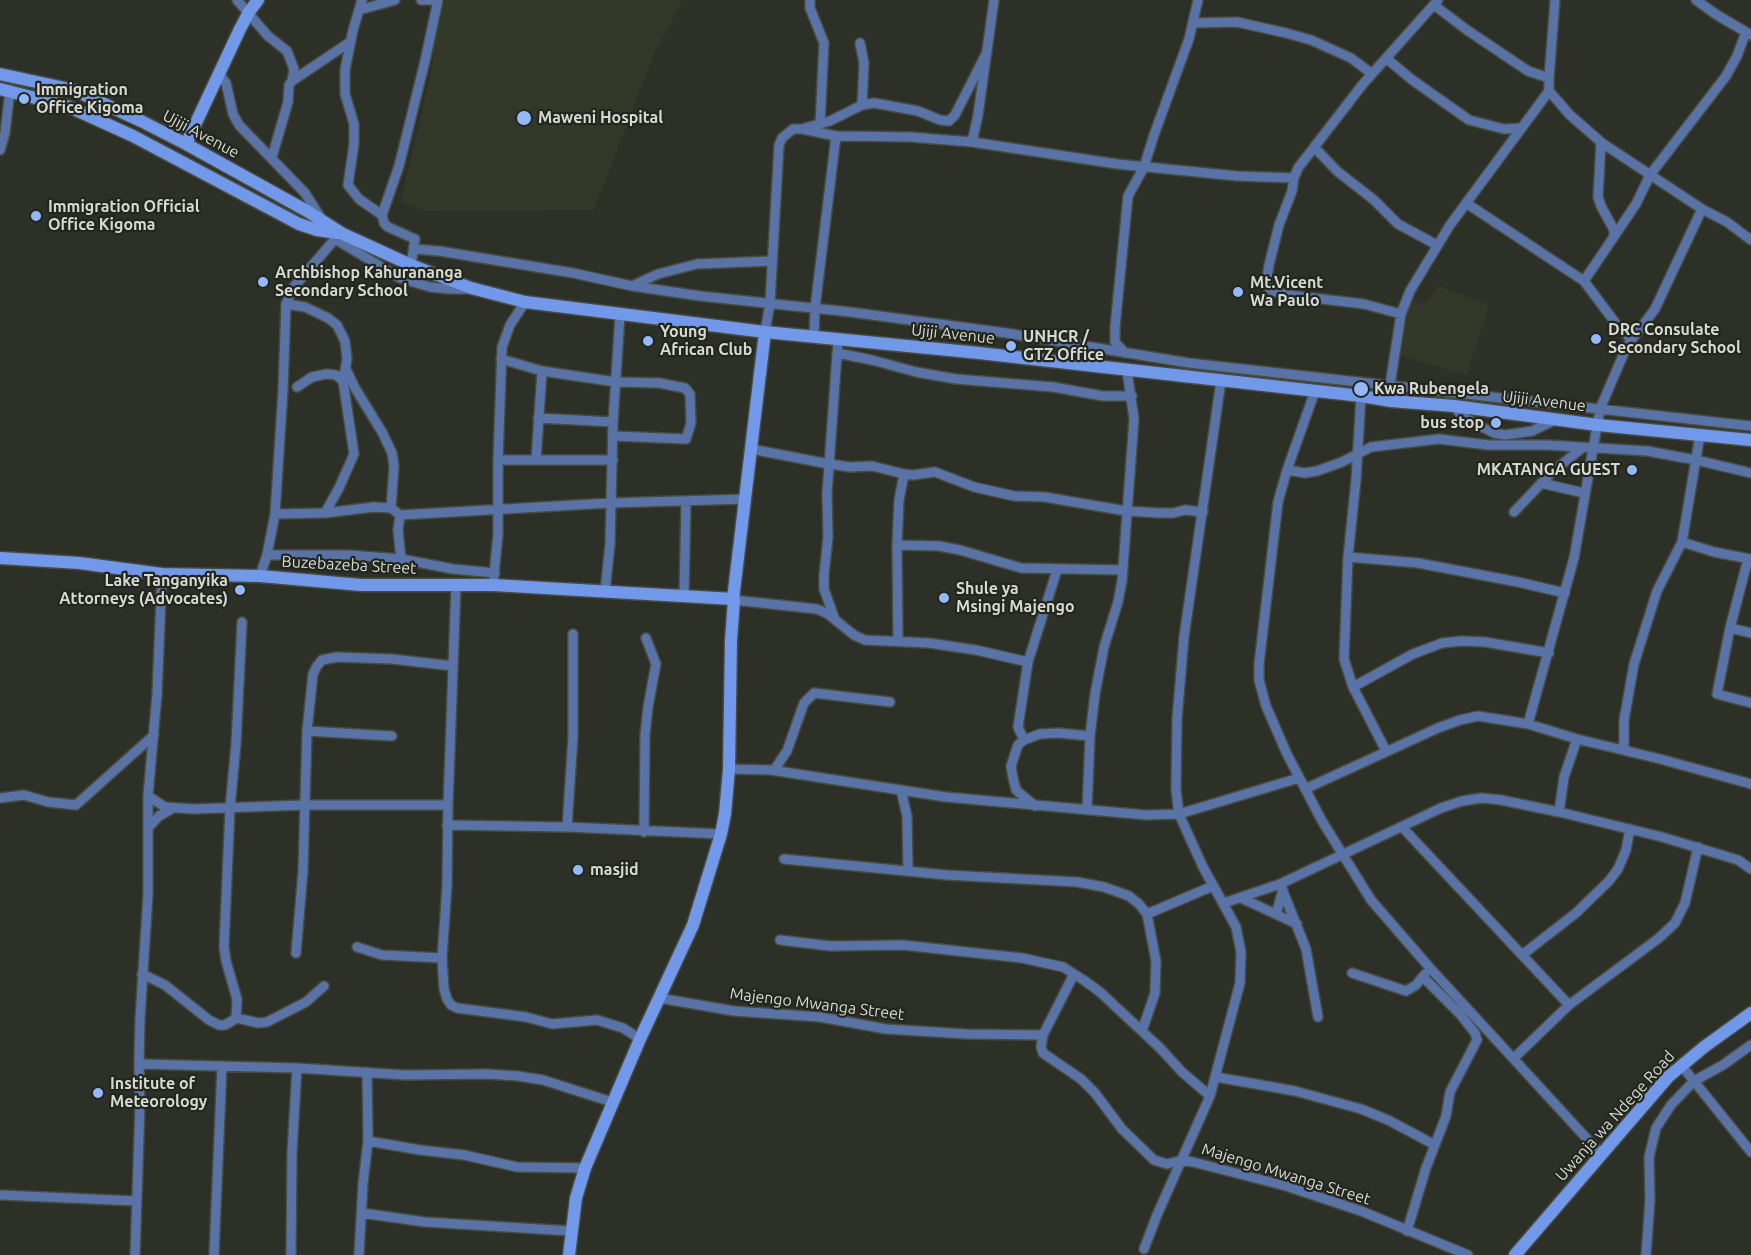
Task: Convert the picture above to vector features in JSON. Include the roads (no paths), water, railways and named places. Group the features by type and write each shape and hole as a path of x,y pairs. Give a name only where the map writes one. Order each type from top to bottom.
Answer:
{"street":[{"path":"237,0 268,36 288,51 294,69 289,86 288,102 272,157"},
{"path":"186,144 249,12 258,0"},
{"path":"362,0 350,42 345,79 345,94 354,124 354,144 348,185 359,199 382,215"},
{"path":"359,10 395,0"},
{"path":"421,0 431,0"},
{"path":"411,265 415,241 413,237 388,227 382,215 399,166 438,0"},
{"path":"972,142 994,0"},
{"path":"1125,353 1115,342 1128,196 1144,167 1189,39 1198,0"},
{"path":"1555,0 1550,91 1570,115 1601,142 1702,209 1727,222 1751,240"},
{"path":"1584,281 1636,204 1650,175 1726,76 1749,33 1696,0"},
{"path":"1401,314 1364,304 1288,295 1272,291 1268,287 1266,284 1269,265 1279,225 1299,168 1386,57 1436,2 1467,30 1528,70 1549,78"},
{"path":"808,3 824,43 820,124"},
{"path":"1193,23 1237,22 1311,40 1352,58 1372,74"},
{"path":"292,81 350,42"},
{"path":"860,43 864,63 862,105"},
{"path":"569,1255 576,1198 585,1168 640,1039 693,925 725,814 729,769 734,599 750,449 770,303 779,145 787,132 820,124 862,105 873,103 897,106 949,121 955,115 987,52"},
{"path":"1386,57 1418,84 1469,120 1504,129 1522,128"},
{"name":"Ujiji Avenue","path":"0,74 74,90 141,121 322,220 339,236"},
{"path":"219,75 227,87 236,120 305,193 322,220"},
{"path":"0,150 5,133 5,90"},
{"name":"Ujiji Avenue","path":"5,90 68,106 133,136 299,224 339,236 471,288 525,302 765,332 969,352 1751,441"},
{"path":"1390,385 1401,314 1410,291 1437,245 1466,203 1550,91"},
{"path":"802,129 837,135 911,137 972,142 1144,167 1237,176 1294,178"},
{"path":"814,337 815,308 837,135"},
{"path":"1601,142 1598,197 1614,230 1614,237"},
{"path":"1315,148 1337,171 1374,200 1398,224 1437,245"},
{"path":"1466,203 1584,281 1617,325 1631,339"},
{"path":"1528,724 1578,540 1584,493 1600,409 1631,339 1655,309 1702,209"},
{"path":"260,576 267,555 274,514 283,390 286,304 292,289 339,236 400,278 430,287 458,290 471,288"},
{"path":"414,249 573,273 632,286 1006,333 1199,364 1751,426"},
{"path":"632,286 658,274 698,264 772,261"},
{"path":"493,585 501,359 505,337 516,314 525,302"},
{"path":"286,304 317,312 337,325 345,341 347,353 343,381 354,454 325,513"},
{"path":"606,592 620,315"},
{"path":"835,619 824,589 824,575 838,340"},
{"path":"837,353 956,379 1053,387 1103,396 1132,396"},
{"path":"501,359 542,371 616,382 659,383 685,387 690,393 691,423 688,436 681,441 614,436"},
{"path":"345,366 392,453 394,466 392,508"},
{"path":"536,460 542,371"},
{"path":"1087,809 1090,736 1100,664 1118,602 1123,570 1133,446 1132,396 1127,371"},
{"path":"297,387 312,377 326,374 336,375 343,381"},
{"path":"1144,1249 1210,1096 1240,983 1242,952 1236,927 1213,886 1179,814 1176,765 1184,637 1221,381"},
{"path":"1315,391 1278,502 1273,536 1259,680 1271,719 1299,778 1341,855 1371,900 1600,1154"},
{"path":"1361,396 1348,557 1344,659 1353,687 1386,751"},
{"path":"1455,406 1461,415 1472,422 1494,433 1505,435 1532,431 1557,419"},
{"path":"538,418 613,422"},
{"path":"1624,750 1624,720 1634,664 1658,591 1683,542 1701,435"},
{"path":"1287,471 1305,473 1317,471 1342,462 1371,447 1439,439 1488,445 1547,445 1647,451 1751,473"},
{"path":"1514,512 1541,483 1582,448"},
{"path":"750,449 850,467 872,466 904,474 935,472 974,487 1014,496 1045,497 1126,511 1203,512"},
{"path":"498,460 613,460"},
{"path":"898,641 897,546 899,500 904,474"},
{"path":"1541,483 1584,493"},
{"path":"274,514 325,513 374,507 392,508 400,515 610,503 746,499"},
{"path":"684,596 686,502"},
{"path":"400,515 398,530 401,559"},
{"path":"1683,542 1714,552 1749,559 1730,628 1717,694 1751,704"},
{"path":"897,546 939,546 1021,568 1123,570"},
{"path":"267,555 349,555 401,559 453,569 495,573"},
{"path":"1348,557 1418,563 1564,593"},
{"name":"Buzebazeba Street","path":"0,558 79,563 162,574 260,576 361,585 493,585 734,599"},
{"path":"1024,740 1018,727 1028,662 1057,570"},
{"path":"135,1255 142,974 148,894 148,796 154,735 162,574"},
{"path":"456,585 447,825 447,886 442,958 447,999 457,1008 526,1017 552,1024 597,1020 623,1028 640,1039"},
{"path":"734,599 817,609 835,619 854,635 865,639 929,643 976,650 1028,662"},
{"path":"236,1019 237,999 224,946 242,622"},
{"path":"1730,628 1751,633"},
{"path":"567,827 573,737 573,634"},
{"path":"644,831 645,735 656,664 646,638"},
{"path":"1353,687 1413,654 1442,644 1462,641 1485,642 1549,653"},
{"path":"296,954 303,871 307,731 313,674 322,660 337,657 392,659 453,666"},
{"path":"774,770 787,751 804,703 814,693 890,702"},
{"path":"1305,789 1438,728 1478,716 1528,724 1577,740 1624,750 1751,784"},
{"path":"307,731 392,736"},
{"path":"1035,806 1017,790 1013,778 1011,766 1018,745 1040,734 1090,736"},
{"path":"0,798 24,795 48,802 76,805 154,735"},
{"path":"1559,812 1564,777 1577,740"},
{"path":"729,769 774,770 946,797 1146,816 1179,814 1299,778"},
{"path":"901,790 907,816 908,871"},
{"path":"148,796 165,807 173,808 448,805"},
{"path":"1224,903 1282,887 1341,855 1402,827 1462,801 1482,798 1559,812 1698,847 1738,860 1751,869"},
{"path":"148,828 159,816 173,808"},
{"path":"447,825 567,827 721,834"},
{"path":"1402,827 1569,1005"},
{"path":"1522,956 1576,913 1610,881 1626,850 1630,830"},
{"path":"1514,1058 1569,1005 1659,938 1675,923 1685,903 1698,847"},
{"path":"784,859 908,871 1077,882 1104,887 1129,896 1147,914 1154,945 1157,976 1155,993 1142,1031"},
{"path":"1147,914 1213,886"},
{"path":"1276,914 1282,887"},
{"path":"1282,887 1306,949 1318,1017"},
{"path":"1241,898 1297,924"},
{"path":"780,940 830,946 903,945 1022,958 1063,967 1100,992 1210,1096"},
{"path":"357,947 382,955 442,958"},
{"path":"1352,973 1406,991 1411,989 1430,968"},
{"path":"142,974 165,985 214,1023 225,1025 236,1019 267,1022 306,1002 324,986"},
{"path":"1043,1035 1074,974"},
{"path":"1407,1231 1419,1188 1446,1116 1450,1092 1477,1037 1460,1014 1423,977"},
{"name":"Majengo Mwanga Street","path":"659,998 734,1011 820,1017 886,1029 1043,1035 1042,1053 1081,1079 1144,1153 1160,1162 1167,1164 1182,1160 1210,1165 1324,1198 1468,1255"},
{"name":"Uwanja wa Ndege Road","path":"1515,1255 1600,1154 1681,1065 1751,1013"},
{"path":"1647,1255 1650,1207 1649,1157 1656,1128 1671,1105 1694,1081 1723,1065 1751,1045"},
{"path":"139,1064 297,1068 405,1075 487,1074 530,1077 612,1102"},
{"path":"214,1255 222,1065"},
{"path":"1681,1065 1751,1152"},
{"path":"291,1255 292,1152 297,1068"},
{"path":"359,1255 369,1141 368,1072"},
{"path":"1216,1077 1295,1091 1361,1109 1435,1144"},
{"path":"369,1141 464,1155 517,1167 585,1168"},
{"path":"0,1195 137,1201"},
{"path":"362,1213 425,1222 571,1231"}],"place":[{"name":"Immigration Office Kigoma","path":"24,99"},
{"name":"Maweni Hospital","path":"524,118"},
{"name":"Immigration Official Office Kigoma","path":"36,216"},
{"name":"Archbishop Kahurananga Secondary School","path":"263,282"},
{"name":"Mt.Vicent Wa Paulo","path":"1238,292"},
{"name":"DRC Consulate Secondary School","path":"1596,339"},
{"name":"Young African Club","path":"648,341"},
{"name":"UNHCR / GTZ Office","path":"1011,346"},
{"name":"Kwa Rubengela","path":"1361,389"},
{"name":"bus stop","path":"1496,423"},
{"name":"MKATANGA GUEST","path":"1632,470"},
{"name":"Lake Tanganyika Attorneys (Advocates)","path":"240,590"},
{"name":"Shule ya Msingi Majengo","path":"944,598"},
{"name":"masjid","path":"578,870"},
{"name":"Institute of Meteorology","path":"98,1093"}]}
